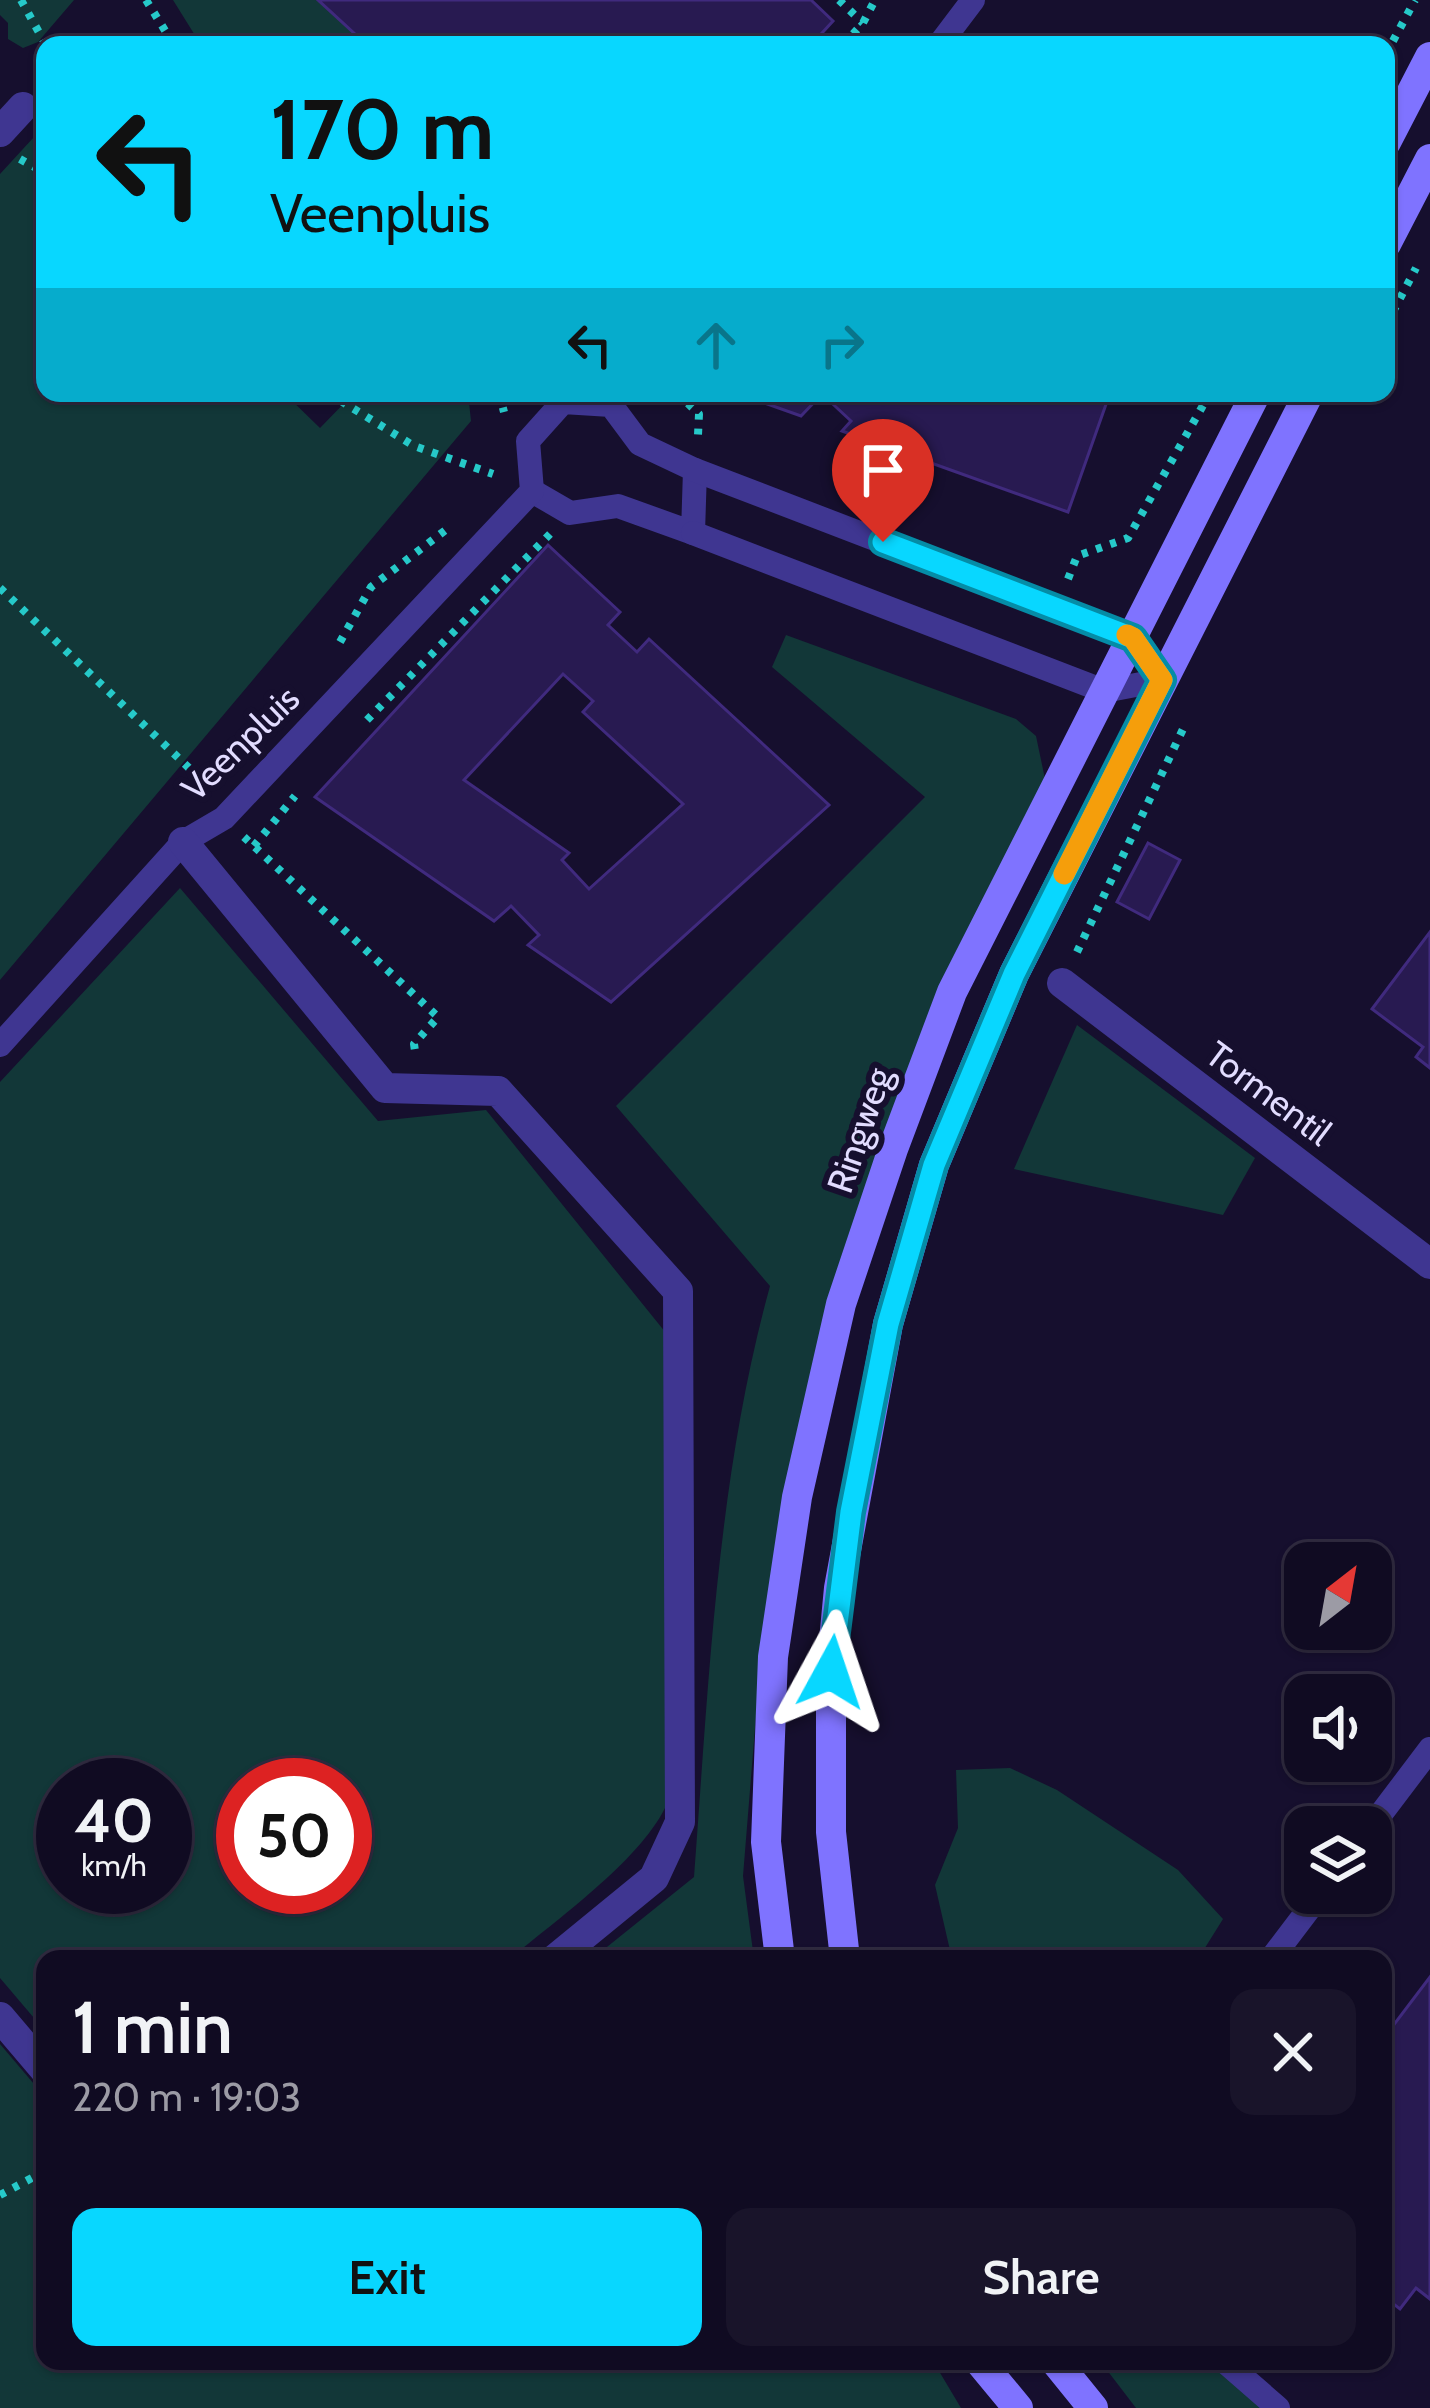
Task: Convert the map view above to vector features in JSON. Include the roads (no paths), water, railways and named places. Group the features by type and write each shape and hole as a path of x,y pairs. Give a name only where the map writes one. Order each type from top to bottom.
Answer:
{"main road":[{"path":"1395,125 1430,57"},
{"path":"1395,227 1430,159"},
{"name":"Ringweg","path":"779,1950 766,1842 773,1658 796,1497 841,1304 952,992 1251,402"},
{"path":"843,1950 830,1832 831,1672 851,1512 888,1324 949,1125 1014,974 1304,402"},
{"path":"987,2370 1018,2408"},
{"path":"1062,2370 1093,2408"}],"street":[{"path":"0,132 23,106"},
{"path":"183,842 385,1088 498,1091 678,1291 680,1822 653,1878 566,1950"},
{"name":"Tormentil","path":"1062,983 1430,1264"},
{"path":"0,2017 36,2059"}],"lane":[{"path":"946,36 973,0"},
{"path":"563,402 528,441 532,491 570,513 618,506 1104,691 1162,680 1133,638 695,470 640,444 619,402"},
{"path":"693,533 695,470"},
{"name":"Veenpluis","path":"0,1045 183,842 224,818 532,491"},
{"path":"1387,1806 1430,1749"},
{"path":"1278,1950 1305,1914"},
{"path":"1234,2370 1278,2408"}]}
